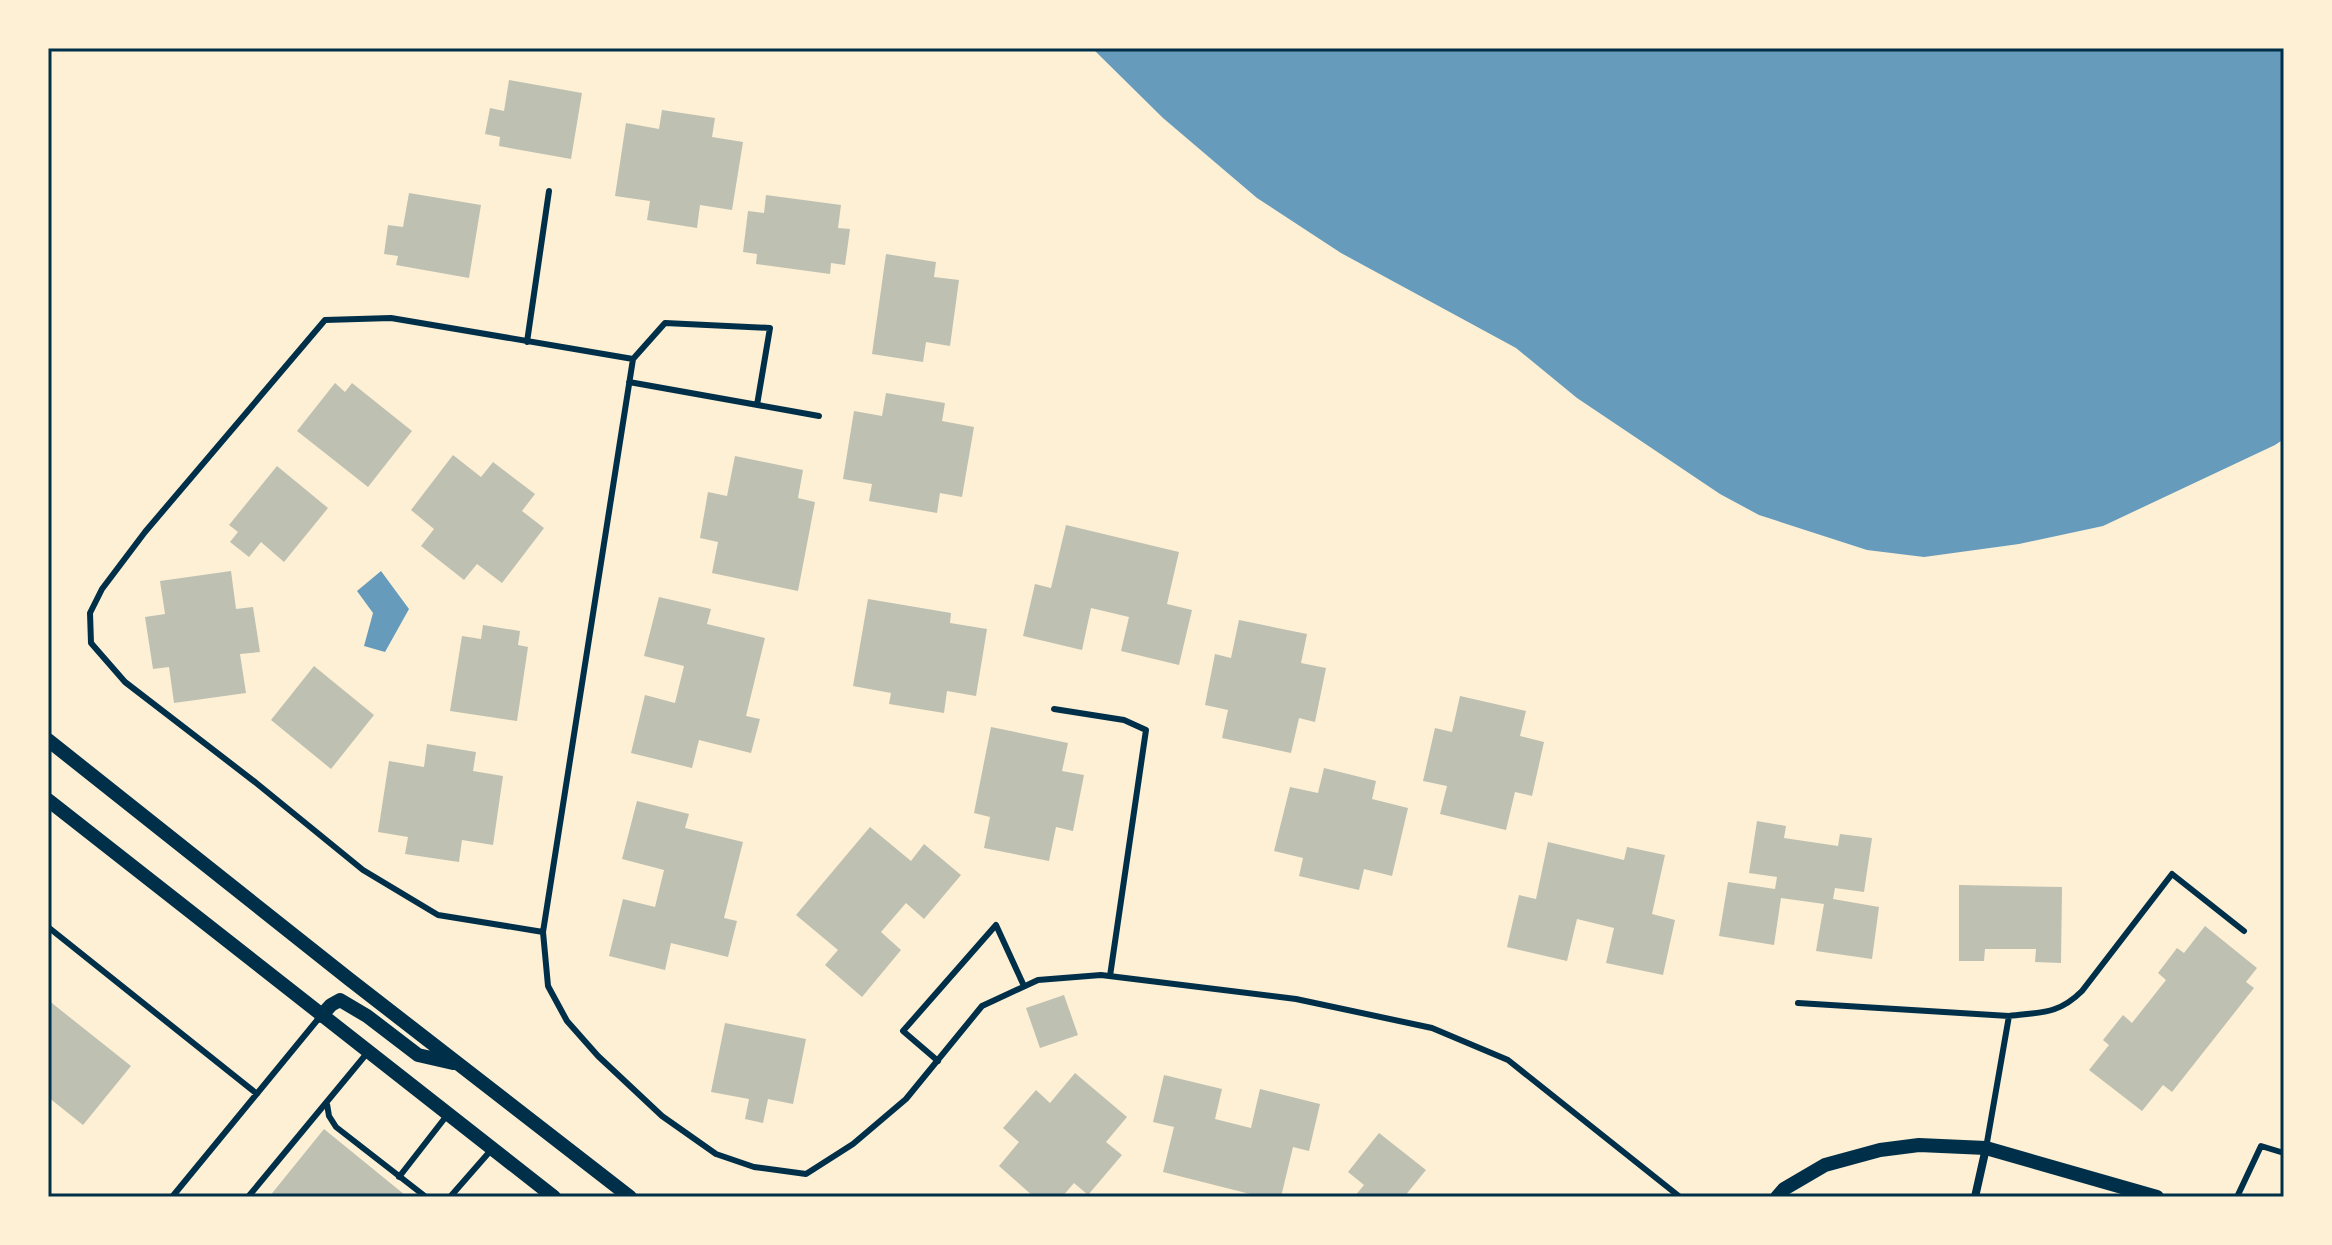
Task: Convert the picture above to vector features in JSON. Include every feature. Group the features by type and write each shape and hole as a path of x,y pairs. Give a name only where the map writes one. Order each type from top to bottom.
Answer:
{"street":[{"path":"48,740 630,1197"},
{"path":"48,800 554,1197"},
{"path":"321,1016 340,1000 367,1016 418,1055 457,1064"},
{"path":"1777,1197 1784,1189 1825,1165 1880,1150 1919,1145 1986,1148 2157,1197"},
{"path":"1975,1197 1986,1148"}],"lane":[{"path":"527,342 549,191"},
{"path":"543,932 438,915 363,870 125,682 91,643 90,613 102,589 145,532 325,320 391,318 633,359"},
{"path":"757,405 770,328 665,323 633,359 543,932 548,986 567,1021 598,1056 662,1116 716,1154 754,1167 806,1174 853,1144 906,1099 982,1006 1038,980 1101,975 1296,999 1432,1028 1508,1060 1680,1197"},
{"path":"629,382 819,416"},
{"path":"1054,709 1124,720 1146,730 1110,976"},
{"path":"1798,1003 2009,1016 2049,1011 2069,1004 2082,991 2172,874 2244,931"},
{"path":"938,1061 903,1031 996,925 1024,986"},
{"path":"48,927 257,1094"},
{"path":"172,1197 321,1016"},
{"path":"1986,1148 2009,1016"},
{"path":"248,1197 368,1052"},
{"path":"327,1104 329,1116 336,1127 426,1197"},
{"path":"399,1177 448,1114"},
{"path":"2237,1197 2261,1146 2284,1153"},
{"path":"450,1197 492,1149"}],"water":[{"path":"1092,48 2284,48 2284,439 2103,526 2019,544 1924,557 1867,550 1759,515 1720,494 1577,398 1516,348 1341,253 1257,198 1163,118"},
{"path":"381,571 409,609 385,652 364,646 373,613 357,591"}],"building":[{"path":"509,80 582,93 571,159 499,146 500,137 485,134 490,108 504,111"},
{"path":"662,110 715,118 712,137 743,142 732,210 700,205 697,228 647,220 650,201 615,196 626,123 659,129"},
{"path":"409,193 481,205 469,278 396,265 398,256 384,254 388,225 403,227"},
{"path":"766,195 841,205 838,228 850,229 845,265 831,263 830,274 756,264 757,254 743,252 748,211 764,213"},
{"path":"886,254 936,262 934,277 959,280 950,346 926,342 923,362 872,354"},
{"path":"335,383 345,392 352,383 412,431 368,487 297,431"},
{"path":"886,393 945,403 942,421 974,427 962,497 940,493 937,513 869,501 872,484 843,479 854,411 882,416"},
{"path":"453,455 481,477 493,462 535,494 522,511 544,528 502,583 477,564 464,580 421,546 434,529 411,510"},
{"path":"735,456 803,470 798,498 815,502 798,591 712,573 718,542 700,538 708,492 727,496"},
{"path":"277,466 328,508 284,562 261,542 249,557 230,542 238,532 229,525"},
{"path":"1066,525 1179,552 1167,604 1192,610 1179,665 1121,651 1129,617 1091,608 1082,650 1023,636 1035,584 1051,588"},
{"path":"231,571 236,609 253,607 260,652 240,654 246,693 174,703 169,667 153,669 145,617 165,614 160,581"},
{"path":"659,597 711,609 707,624 765,638 746,716 760,719 751,753 699,740 692,768 631,753 645,695 675,703 684,666 644,656"},
{"path":"868,599 951,613 950,623 987,629 976,696 947,691 944,713 889,704 891,693 853,686"},
{"path":"1239,620 1307,634 1301,663 1326,668 1315,722 1299,718 1291,753 1222,738 1228,710 1205,705 1215,654 1231,658"},
{"path":"483,625 520,631 518,645 528,647 517,721 450,711 462,636 481,639"},
{"path":"314,666 374,715 331,769 271,720"},
{"path":"1460,696 1526,711 1520,736 1544,742 1532,796 1515,792 1506,830 1440,814 1447,786 1423,781 1435,728 1452,732"},
{"path":"991,727 1068,743 1062,771 1084,775 1073,831 1056,827 1049,861 984,848 990,817 974,813"},
{"path":"427,744 476,752 473,771 503,776 493,845 462,840 459,862 405,854 408,837 378,832 389,761 424,767"},
{"path":"1324,768 1376,781 1372,799 1408,808 1392,876 1364,869 1359,890 1299,876 1303,858 1274,851 1290,787 1318,793"},
{"path":"637,801 689,814 685,828 743,842 724,918 737,921 728,957 671,943 665,970 609,956 623,899 655,907 664,870 622,859"},
{"path":"1757,821 1786,826 1784,838 1838,846 1840,834 1872,838 1864,892 1835,888 1833,899 1879,907 1872,959 1816,951 1824,904 1781,898 1774,945 1719,936 1728,882 1775,889 1777,877 1749,873"},
{"path":"870,827 911,861 924,844 961,875 924,919 906,903 881,932 901,950 862,997 825,965 838,950 796,915"},
{"path":"1548,842 1624,860 1627,847 1665,855 1652,914 1675,920 1663,975 1606,963 1614,928 1577,919 1567,961 1507,947 1519,895 1536,899"},
{"path":"1959,885 2062,887 2061,963 2035,962 2036,949 1985,949 1984,961 1959,961"},
{"path":"2205,926 2257,968 2246,982 2254,988 2172,1092 2163,1085 2142,1111 2089,1070 2109,1045 2103,1040 2123,1015 2132,1023 2166,980 2158,973 2177,948 2184,953"},
{"path":"1064,995 1078,1035 1040,1048 1026,1008"},
{"path":"48,1000 131,1066 83,1125 48,1097"},
{"path":"725,1023 806,1039 793,1104 768,1099 763,1123 745,1119 749,1099 711,1092"},
{"path":"1075,1073 1127,1117 1106,1142 1122,1155 1088,1195 1074,1183 1062,1197 1034,1197 999,1166 1019,1142 1003,1128 1036,1090 1050,1103"},
{"path":"1164,1075 1222,1089 1215,1119 1251,1128 1260,1089 1320,1104 1309,1151 1293,1147 1281,1197 1262,1197 1163,1172 1174,1127 1153,1122"},
{"path":"324,1129 405,1195 269,1197"},
{"path":"1379,1133 1426,1170 1404,1197 1354,1197 1364,1185 1348,1172"}]}
